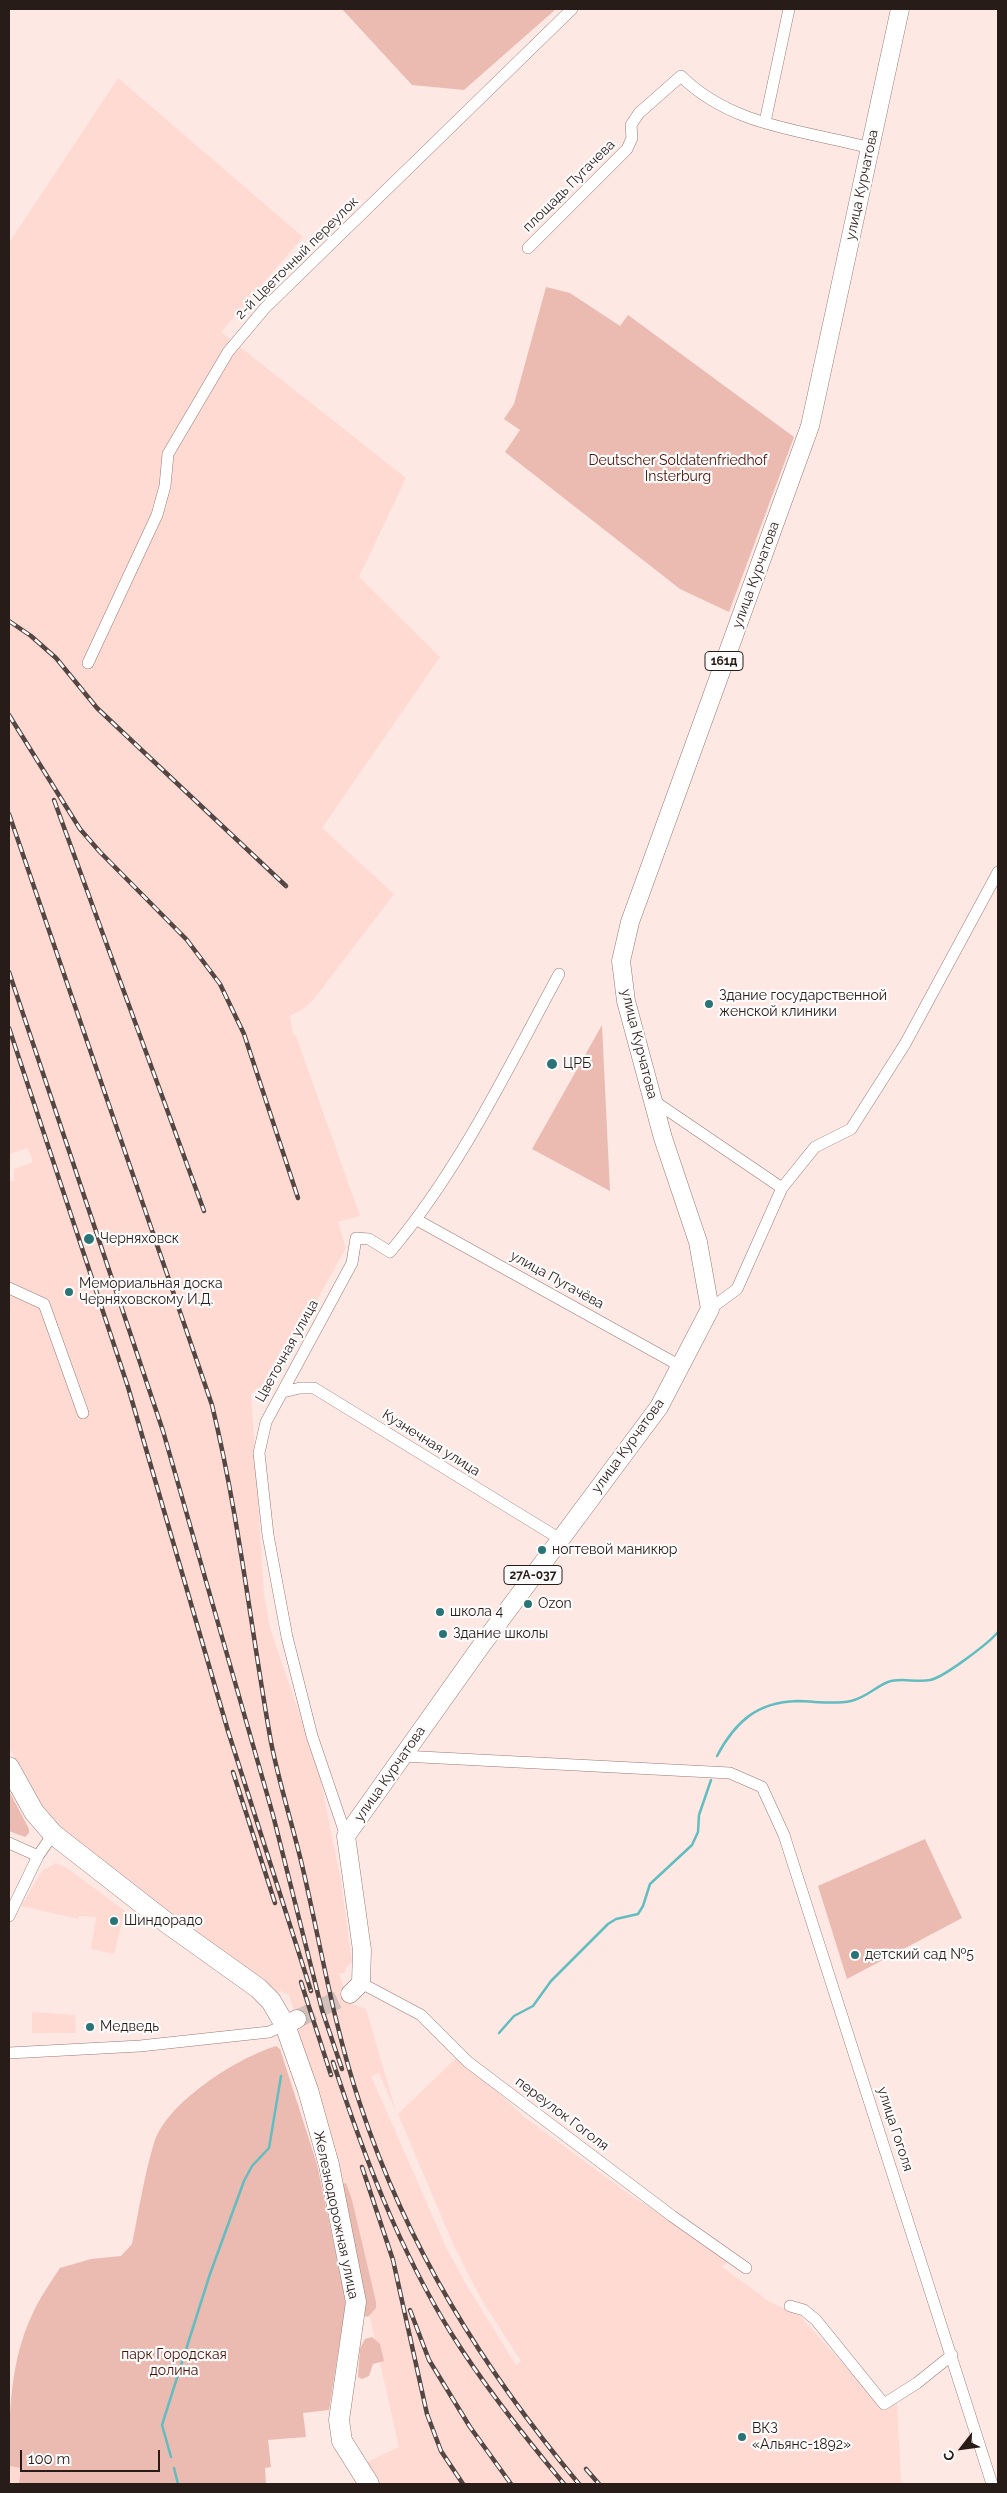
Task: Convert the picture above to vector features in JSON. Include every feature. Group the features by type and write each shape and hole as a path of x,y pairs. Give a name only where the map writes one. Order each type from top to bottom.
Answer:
{"highway":[{"name":"Железнодорожная улица","path":"9,1767 34,1812 54,1834 167,1924 258,1988 291,2022 329,2165 356,2302 339,2420 342,2440 369,2484"}],"main road":[{"name":"улица Курчатова","path":"355,1988 362,1950 346,1836 560,1539 659,1407 682,1367 710,1309 698,1242 663,1138 626,1002 621,961 630,922 810,426 900,9"}],"street":[{"name":"2-й Цветочный переулок","path":"88,663 157,515 166,486 168,454 228,352 265,308 572,9"},
{"path":"789,9 765,122 870,148"},
{"name":"площадь Пугачева","path":"528,248 627,149 632,138 631,125 639,113 681,76 697,92 723,108 765,122"},
{"path":"710,1309 737,1289 782,1188 815,1147 851,1129 905,1044 998,872"},
{"name":"Цветочная улица","path":"346,1836 310,1727 287,1637 268,1535 259,1453 266,1422 352,1263 356,1238 369,1239 390,1252 417,1220 472,1135 559,974"},
{"path":"654,1101 782,1188"},
{"name":"улица Пугачёва","path":"417,1220 682,1367"},
{"path":"9,1288 44,1304 83,1413"},
{"name":"Кузнечная улица","path":"283,1392 300,1388 314,1388 560,1539"},
{"name":"улица Гоголя","path":"402,1756 730,1773 762,1787 784,1834 992,2484"},
{"path":"9,1916 38,1856 54,1834"},
{"path":"9,1843 38,1856"},
{"name":"переулок Гоголя","path":"355,1988 421,2015 468,2062 672,2216 746,2268"},
{"path":"9,2053 140,2046 269,2032 291,2022"},
{"path":"790,2306 804,2310 816,2320 884,2404 917,2383 952,2355"}],"shaded area":[{"path":"118,78 303,237 221,332 406,478 359,577 440,657 322,828 394,894 314,999 303,1009 290,1016 293,1034 296,1036 360,1216 338,1222 346,1248 270,1384 251,1393 264,1594 270,1628 319,1772 341,1881 352,1962 345,1969 346,1972 339,1974 349,2003 366,2009 396,2112 379,2073 371,2076 447,2249 467,2286 516,2365 521,2361 481,2299 454,2246 398,2114 459,2055 524,2117 633,2197 734,2257 722,2267 770,2302 800,2316 884,2409 897,2401 901,2484 373,2484 360,2465 399,2447 342,2194 293,2029 297,2020 289,1995 281,1991 277,1993 252,1978 84,1849 48,1817 9,1748 9,1182 14,1180 14,1169 33,1162 28,1148 9,1154 9,243"},
{"path":"56,1863 67,1868 125,1911 114,1954 91,1949 96,1917 79,1916 78,1919 21,1906 42,1871"},
{"path":"32,2012 75,2015 76,2033 32,2033"},
{"path":"9,2466 22,2468 19,2484 9,2484"}],"green space":[{"path":"342,9 556,9 464,90 412,85"},
{"name":"Deutscher Soldatenfriedhof Insterburg","path":"546,287 570,293 620,326 628,315 794,437 729,612 680,589 505,452 520,430 504,419 514,404"},
{"path":"602,1025 610,1191 532,1149"},
{"path":"9,1791 29,1829 29,1833 25,1837 9,1831"},
{"path":"925,1839 962,1918 847,1979 818,1886"},
{"name":"парк Городская долина","path":"276,2046 280,2049 317,2164 345,2297 345,2309 329,2410 303,2413 306,2437 268,2440 271,2467 265,2468 266,2484 19,2484 21,2468 9,2466 12,2389 19,2351 32,2315 41,2297 60,2268 91,2259 121,2256 132,2244 150,2155 161,2128 188,2097 205,2084 242,2060"},
{"path":"346,2183 352,2200 376,2302 376,2308 368,2317 363,2315 343,2184"},
{"path":"372,2337 380,2344 384,2361 373,2364 369,2376 362,2379 358,2377 360,2348 365,2339"}],"waterway":[{"path":"717,1756 731,1733 740,1724 749,1716 770,1705 797,1701 837,1703 851,1701 862,1697 883,1684 893,1681 930,1680 945,1673 966,1659 998,1632"},
{"path":"499,2033 514,2016 533,2006 551,1981 608,1924 616,1919 638,1914 643,1906 650,1884 692,1845 698,1832 699,1815 711,1780"},
{"path":"171,2457 162,2425 210,2274 244,2181 252,2166 269,2148 281,2076"},
{"path":"174,2468 178,2484"}],"tunnel":[{"path":"297,2019 350,1994"}],"railway":[{"path":"9,621 31,636 56,658 97,708 286,886"},
{"path":"9,715 80,829 100,852 187,940 220,984 244,1034 298,1198"},
{"path":"54,800 204,1211"},
{"path":"9,814 212,1405 230,1489 271,1742 301,1861 336,2020 360,2104 379,2157 401,2208 451,2304 511,2396 579,2484"},
{"path":"9,972 163,1431 273,1815 322,2010 342,2069"},
{"path":"9,1028 128,1387 228,1731 311,1991"},
{"path":"233,1772 275,1903"},
{"path":"301,1982 331,2075"},
{"path":"333,2062 357,2132 384,2201 432,2301 464,2353 491,2391 564,2484"},
{"path":"362,2167 393,2260 427,2414 441,2451 463,2484"},
{"path":"410,2310 429,2360 470,2427 511,2484"},
{"path":"586,2469 599,2484"}],"place":[{"name":"Здание государственной женской клиники","path":"709,1004"},
{"name":"ЦРБ","path":"552,1064"},
{"name":"Черняховск","path":"89,1239"},
{"name":"Мемориальная доска Черняховскому И.Д.","path":"69,1292"},
{"name":"ногтевой маникюр","path":"542,1550"},
{"name":"Ozon","path":"528,1604"},
{"name":"школа 4","path":"440,1612"},
{"name":"Здание школы","path":"443,1634"},
{"name":"Шиндорадо","path":"114,1921"},
{"name":"детский сад №5","path":"855,1955"},
{"name":"Медведь","path":"90,2027"},
{"name":"ВКЗ «Альянс-1892»","path":"742,2437"}]}
